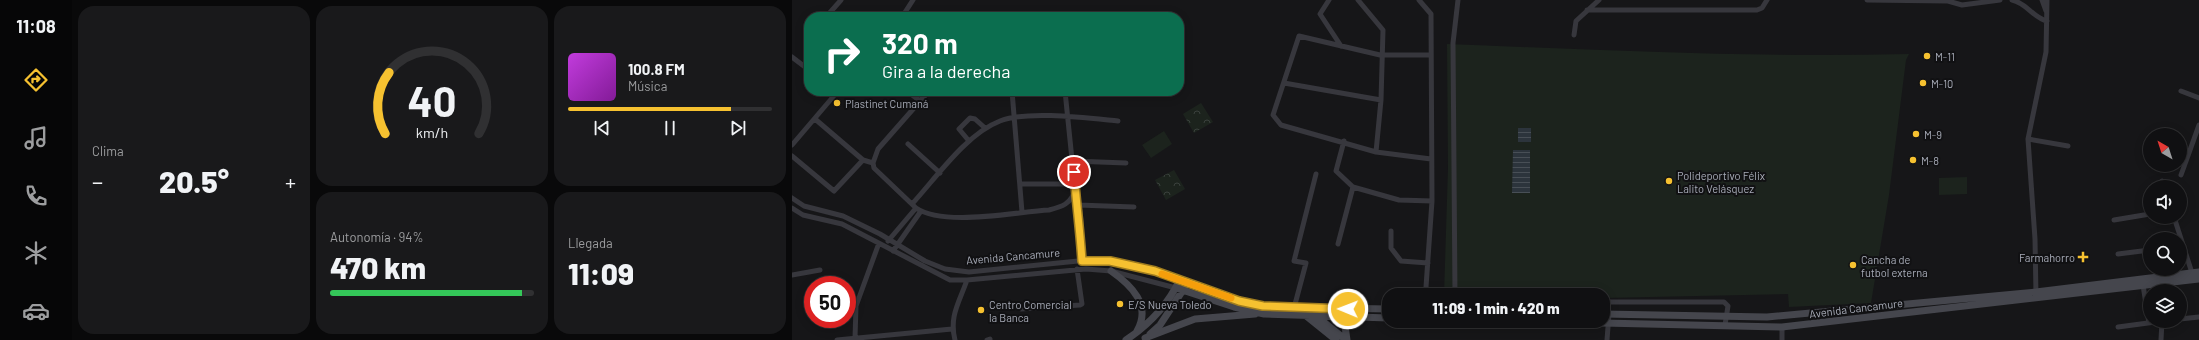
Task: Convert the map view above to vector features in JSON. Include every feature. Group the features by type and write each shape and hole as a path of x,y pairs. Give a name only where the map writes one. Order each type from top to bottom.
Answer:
{"main road":[{"path":"1111,271 1127,283 1138,297 1141,314 1140,325 1136,334"},
{"name":"Avenida Cancamure","path":"1610,323 1782,327 2196,273"},
{"name":"Avenida Cancamure","path":"1180,279 1239,301 1263,306 1382,310"},
{"path":"1126,340 1152,321 1176,288 1180,279"},
{"name":"Avenida Cancamure","path":"2152,284 2199,279"},
{"path":"1143,339 1160,325 1188,282"},
{"name":"Avenida Cancamure","path":"1610,314 1767,317 2143,285"},
{"name":"Avenida Cancamure","path":"1176,288 1234,307 1264,314 1382,318"},
{"path":"1296,308 1336,340"},
{"path":"1306,308 1346,340"},
{"path":"1143,339 1195,319 1264,314"},
{"path":"1346,340 1345,326 1347,322 1357,317"}],"street":[{"path":"830,12 841,0"},
{"path":"905,12 913,0"},
{"path":"1329,0 1320,14 1342,46"},
{"path":"1358,0 1382,30 1380,55 1381,100 1376,152"},
{"path":"1420,0 1431,14 1432,201 1426,288"},
{"path":"1574,35 1576,21 1599,0"},
{"path":"1587,10 1757,10 1762,8 1767,0"},
{"path":"1867,0 1948,1 1962,5 2000,0"},
{"path":"2012,0 2024,4 2041,19 2047,21"},
{"path":"2042,0 2047,12"},
{"path":"2036,295 2035,239 2028,158 2028,138 2046,52 2047,0"},
{"path":"1455,288 1453,43 1457,1"},
{"path":"1431,55 1380,55 1299,36 1273,115 1281,125 1376,152 1431,158"},
{"path":"792,57 804,66"},
{"path":"1284,83 1381,100"},
{"path":"2181,91 2199,98"},
{"path":"792,145 833,96"},
{"path":"914,96 920,101"},
{"path":"924,96 878,149 873,163 874,168 921,211 952,219 1049,210 1063,206 1069,202 1075,193"},
{"path":"1012,96 1022,212"},
{"path":"1066,96 1075,193 1077,196 1078,205 1082,261"},
{"path":"885,246 940,173 969,141 985,128 1013,117 1068,116 1118,121"},
{"path":"969,141 959,129 970,118 975,119 985,128"},
{"path":"815,119 863,160 873,163"},
{"path":"2181,175 2199,125"},
{"path":"2028,138 2068,146"},
{"path":"1344,142 1336,171 1353,187 1399,200 1432,201"},
{"path":"908,144 940,173"},
{"path":"792,156 834,191 863,160"},
{"path":"1073,161 1126,163"},
{"path":"1296,308 1306,263 1294,261 1316,174"},
{"path":"1020,184 1075,184"},
{"path":"1338,244 1353,187"},
{"name":"Avenida Cancamure","path":"792,198 804,206 843,216 889,239 925,261 945,270 969,272 1082,261 1110,261 1180,279"},
{"path":"1078,205 1134,207"},
{"path":"792,208 803,216"},
{"path":"892,251 921,211"},
{"path":"792,214 842,224 878,243 856,306 855,338"},
{"path":"2114,220 2143,215"},
{"path":"899,228 905,233"},
{"path":"1391,231 1391,248 1401,261 1428,264"},
{"name":"Avenida Cancamure","path":"878,243 950,280 967,280 1078,269 1111,271 1176,288"},
{"path":"2118,254 2143,251"},
{"path":"2187,256 2196,273"},
{"path":"1021,309 1080,305 1078,269"},
{"path":"792,274 820,270"},
{"path":"955,340 952,329 952,318 967,280"},
{"path":"1610,302 1724,302 1728,306 1725,326"},
{"path":"1824,313 1824,322"},
{"path":"2187,318 2199,317"},
{"path":"2118,327 2143,324"},
{"path":"1782,327 1782,340"},
{"path":"1607,340 1608,328"},
{"path":"2161,340 2162,328"},
{"path":"837,340 952,329"}],"green space":[{"name":"Polideportivo Félix Lalito Velásquez","path":"1447,44 1736,54 1909,54 1906,60 1889,195 1871,303 1789,307 1788,294 1610,298 1610,288 1444,288 1448,168"},
{"path":"1201,103 1213,122 1194,133 1183,114"},
{"path":"1164,131 1172,144 1151,158 1142,145"},
{"path":"1174,170 1185,189 1166,200 1155,180"},
{"path":"1967,177 1967,194 1939,195 1939,178"}],"shaded area":[{"path":"1518,128 1531,128 1531,142 1518,142"},
{"path":"1513,150 1530,150 1530,193 1512,193"}],"slow traffic":[{"path":"1162,274 1231,298"}],"place":[{"name":"M-11","path":"1927,56"},
{"name":"M-10","path":"1923,83"},
{"name":"Plastinet Cumaná","path":"837,103"},
{"name":"M-9","path":"1916,134"},
{"name":"M-8","path":"1913,160"},
{"name":"Polideportivo Félix Lalito Velásquez","path":"1669,181"},
{"name":"Farmahorro","path":"2083,257"},
{"name":"Cancha de futbol externa","path":"1853,265"},
{"name":"E/S Nueva Toledo","path":"1120,304"},
{"name":"Centro Comercial la Banca","path":"981,310"}],"route":[{"path":"1074,172 1075,193 1077,196 1080,217 1082,261 1110,261 1155,271 1239,301 1263,306 1348,309"}]}
